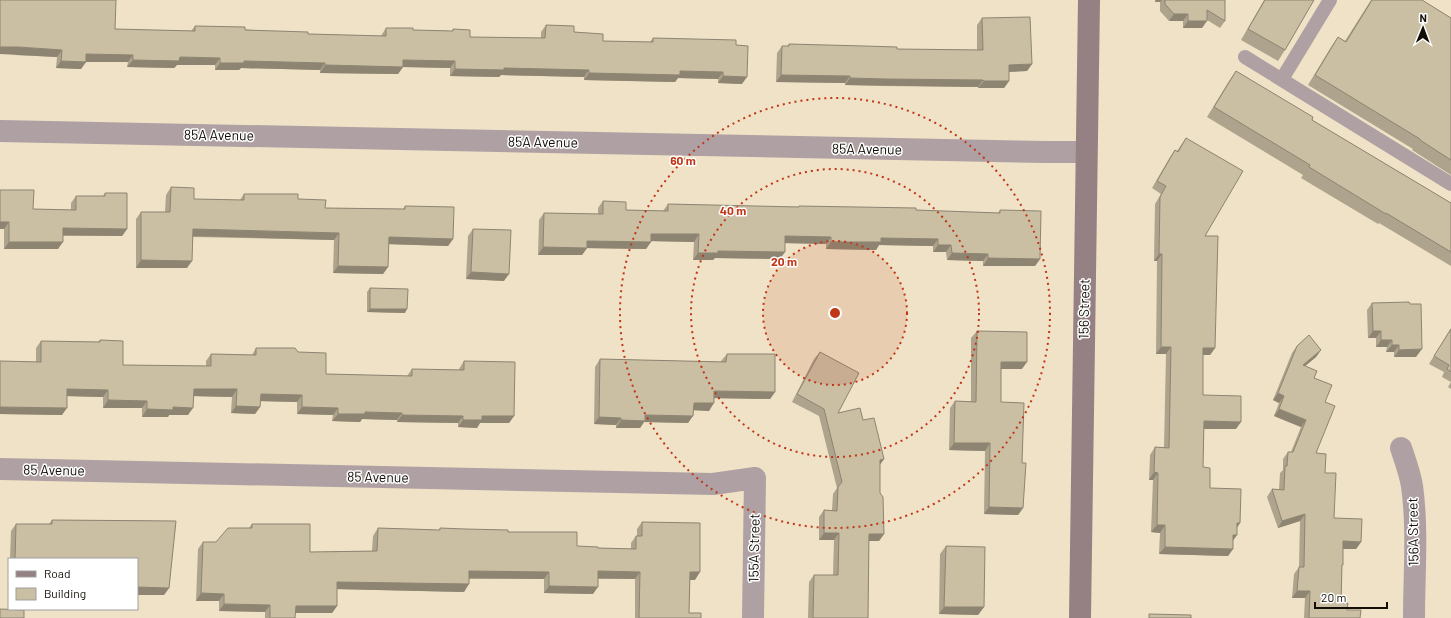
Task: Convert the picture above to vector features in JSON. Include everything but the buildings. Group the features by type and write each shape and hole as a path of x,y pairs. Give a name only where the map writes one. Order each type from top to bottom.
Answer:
{"street":[{"name":"156 Street","path":"1080,618 1089,0"},
{"name":"85A Avenue","path":"0,131 1086,152"},
{"name":"156A Street","path":"1401,448 1409,472 1413,498 1415,541 1414,618"},
{"name":"85 Avenue","path":"0,469 713,484 755,478"},
{"name":"155A Street","path":"754,618 755,478"}],"lane":[{"path":"1282,79 1330,0"},
{"path":"1245,57 1451,184"}]}
